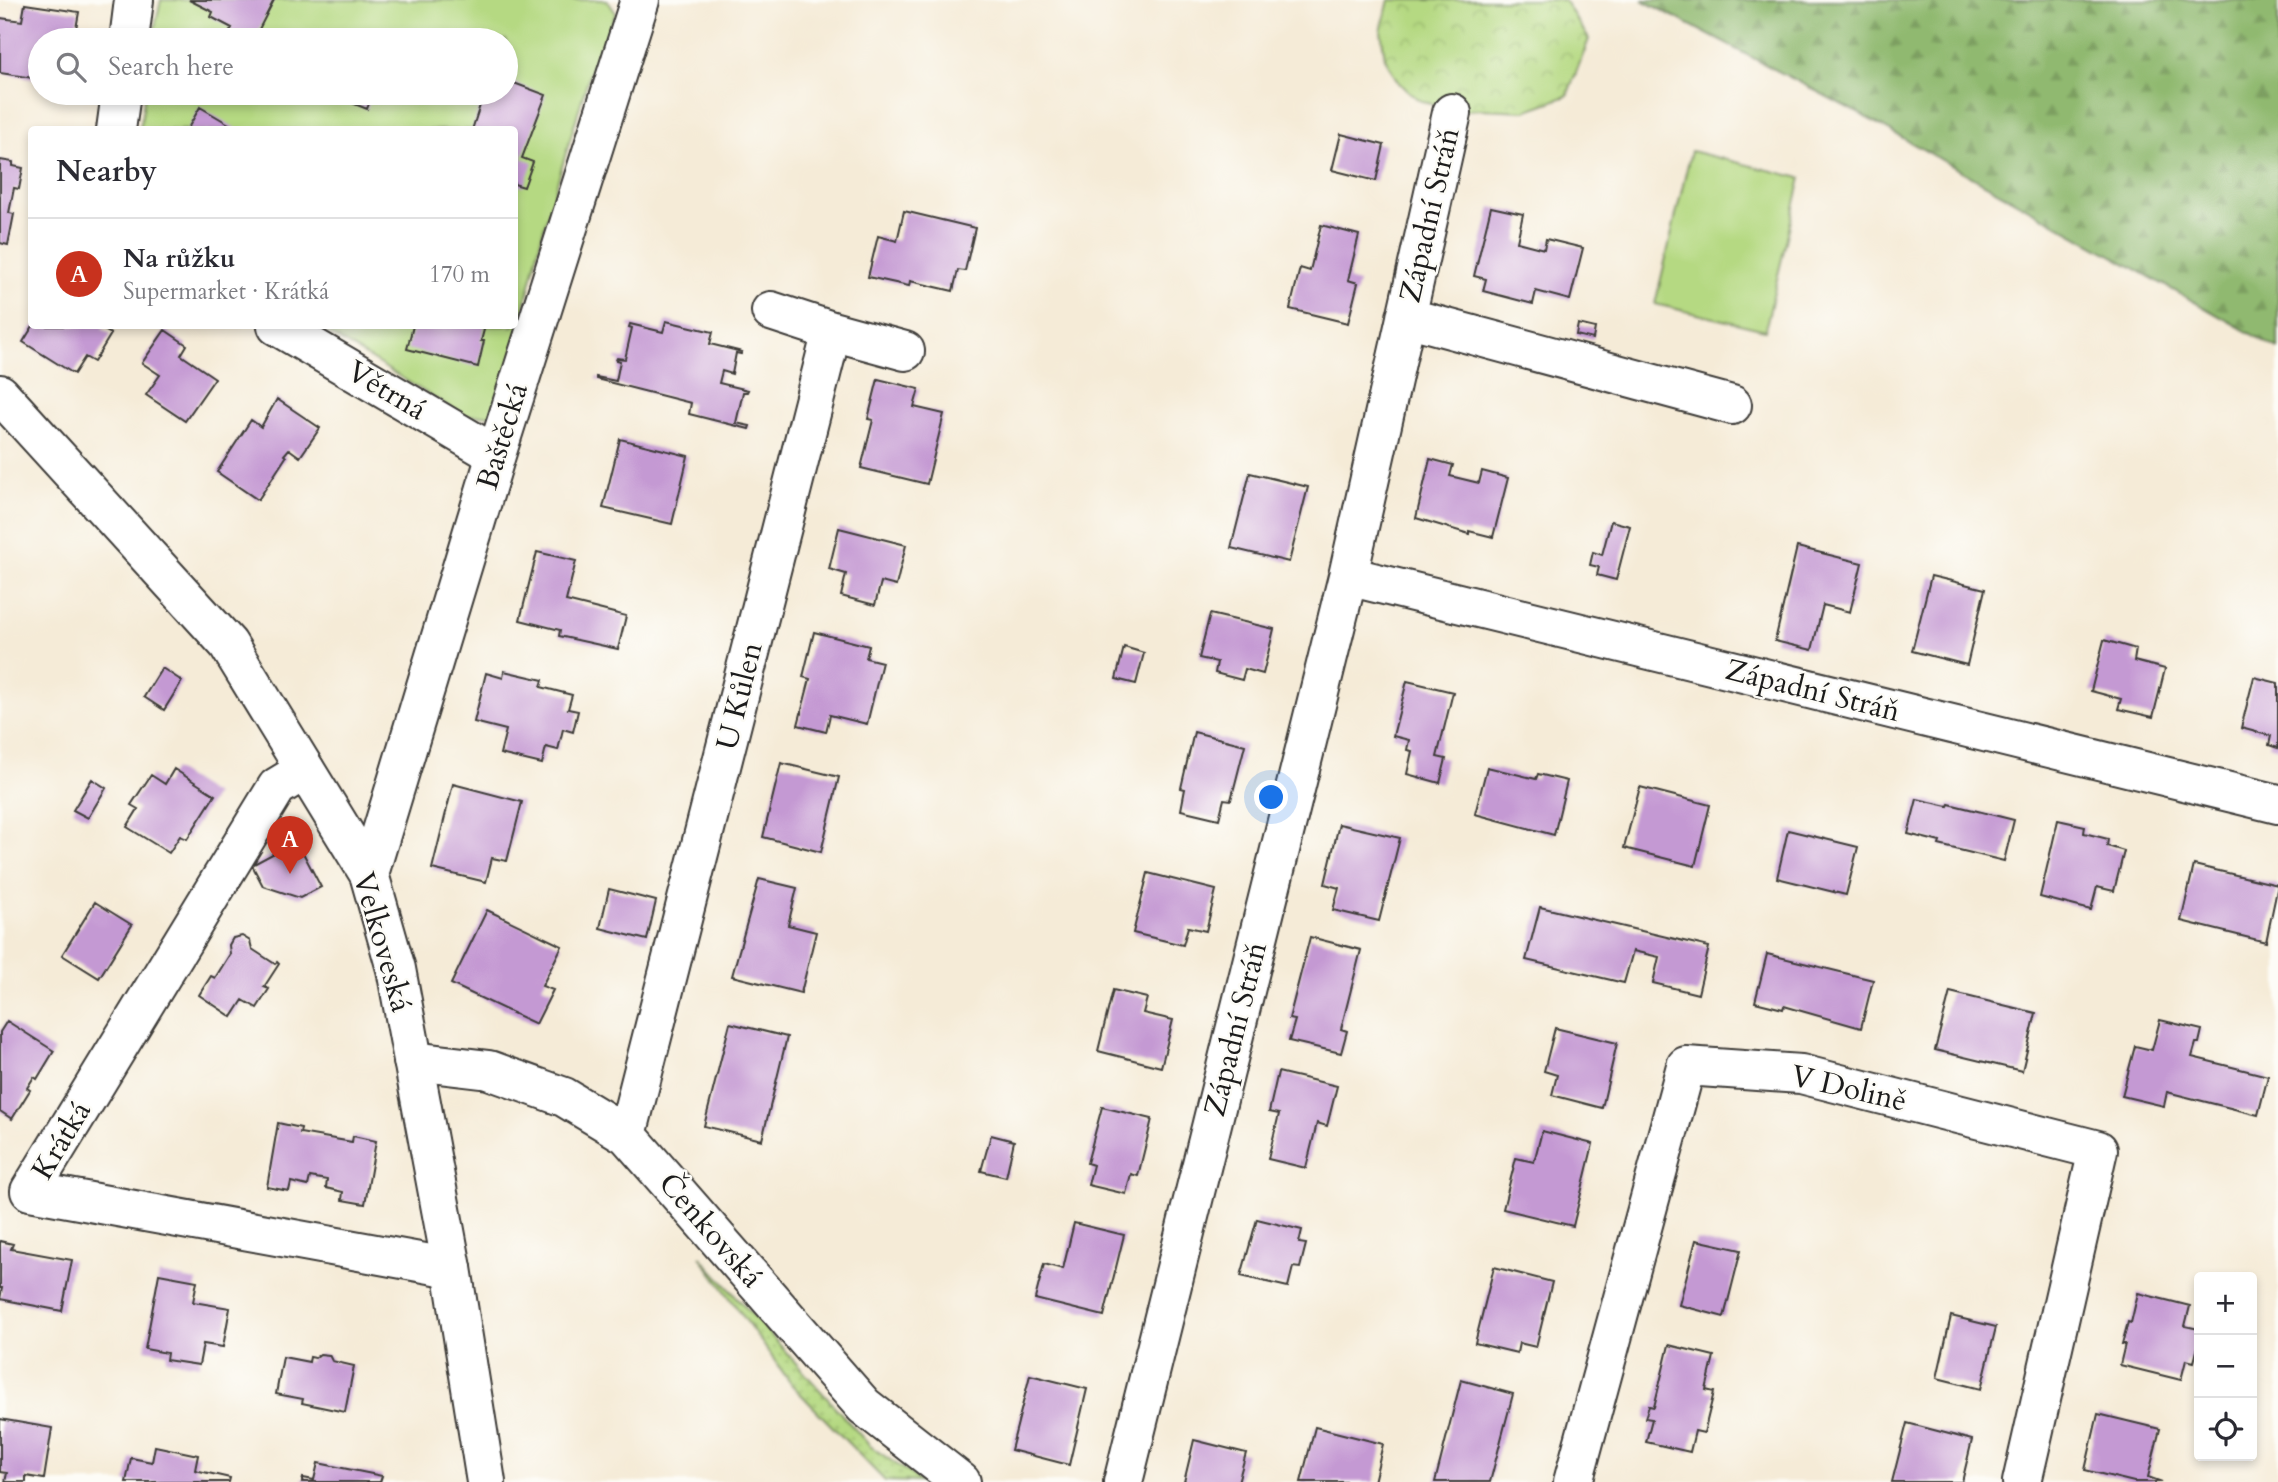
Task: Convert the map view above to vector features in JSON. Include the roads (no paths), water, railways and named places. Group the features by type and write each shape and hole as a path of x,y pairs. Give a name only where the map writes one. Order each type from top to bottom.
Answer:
{"street":[{"path":"130,28 134,0"},
{"name":"Baštěcká","path":"369,874 496,455 640,0"},
{"path":"117,126 119,105"},
{"name":"Západní Stráň","path":"1123,1482 1348,576 1452,113"},
{"path":"771,311 905,351"},
{"name":"Západní Stráň","path":"1406,317 1732,405"},
{"name":"Větrná","path":"282,329 496,455"},
{"name":"U Kůlen","path":"627,1135 832,331"},
{"name":"Velkoveská","path":"0,394 228,644 369,874 396,969 452,1268 486,1482"},
{"name":"Západní Stráň","path":"1348,576 2278,804"},
{"name":"Krátká","path":"305,769 277,787 30,1191 452,1268"},
{"name":"Čenkovská","path":"413,1061 489,1070 564,1097 627,1135 864,1406 961,1482"},
{"name":"V Dolině","path":"1573,1482 1686,1066 1801,1074 2098,1150 2022,1482"}],"place":[{"name":"Na růžku","path":"290,874"}]}
